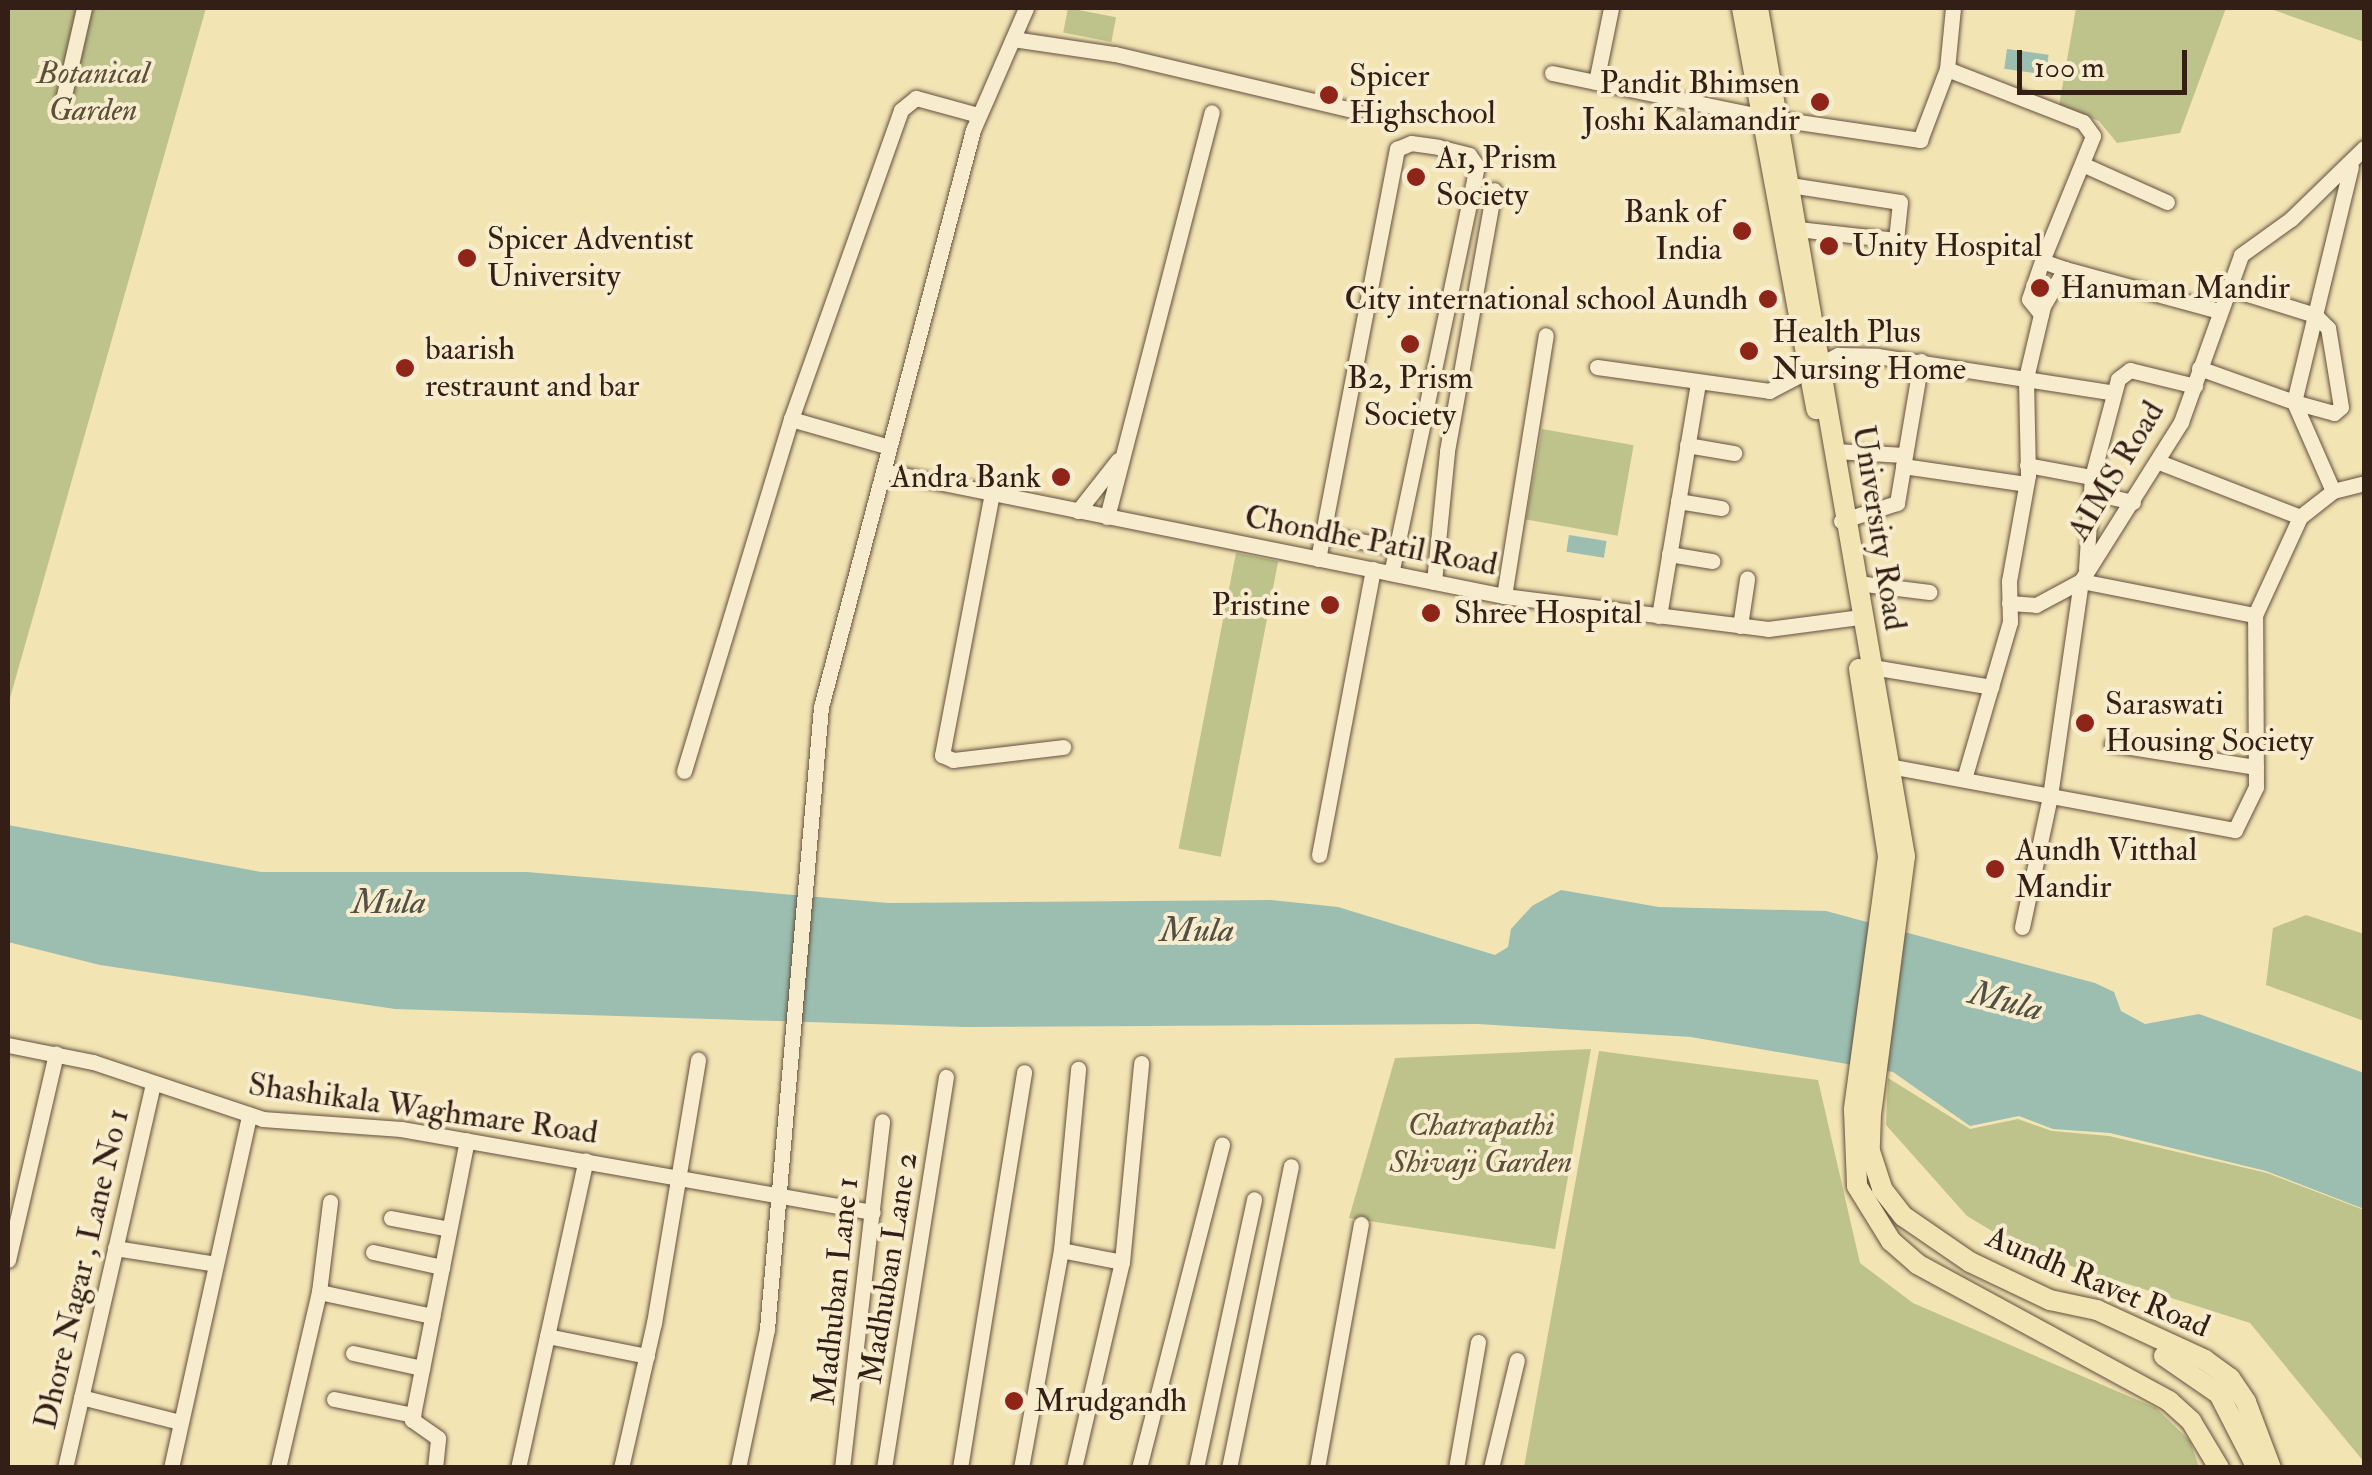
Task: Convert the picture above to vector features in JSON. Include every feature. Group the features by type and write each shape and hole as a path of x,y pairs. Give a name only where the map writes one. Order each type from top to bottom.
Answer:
{"main road":[{"name":"University Road","path":"1742,8 1769,117 1872,667 1895,880 1862,1111"},
{"name":"University Road","path":"1758,8 1769,117 1790,184 1798,229 1815,367 1835,450 1853,618 1880,764"},
{"name":"Aundh Ravet Road","path":"1862,1111 1882,1189 1903,1216 1970,1262 2050,1300 2097,1310 2230,1378 2271,1468"},
{"name":"Aundh Ravet Road","path":"1862,1111 1857,1186 1892,1241 1953,1288 2168,1401 2192,1421 2219,1468"},
{"path":"2050,1300 2187,1366 2219,1394 2258,1468"}],"street":[{"path":"62,104 84,8"},
{"path":"738,1468 768,1329 786,1082 821,707 978,115 1026,8"},
{"path":"1596,82 1611,8"},
{"path":"1552,73 1769,117 1920,140 1947,69 1953,8"},
{"path":"1013,40 1115,54 1356,111"},
{"path":"1947,69 2092,128 2082,164 2028,299 2040,314"},
{"path":"684,771 791,419 901,110 916,98 978,115"},
{"path":"1107,517 1212,112"},
{"path":"1318,559 1397,149 1411,143 1438,147 1470,154 1477,166 1391,573"},
{"name":"AIMS Road","path":"2022,928 2050,796 2084,577 2159,462 2195,386 2216,310 2241,255 2351,167 2364,148"},
{"path":"2082,164 2167,202"},
{"path":"2333,491 2294,402 2351,167"},
{"path":"1790,184 1900,202 1896,240 1798,229"},
{"path":"1434,582 1447,451 1494,190"},
{"path":"2042,261 2216,310"},
{"path":"1964,779 2010,603 2026,484 2026,378 2040,314 2065,268"},
{"path":"2199,368 2334,413 2341,406 2328,328 2315,315 2225,287"},
{"path":"1504,596 1546,335"},
{"path":"1597,367 1769,391 1846,354 1920,361 2110,392"},
{"path":"1842,521 1897,502 1920,361"},
{"path":"2084,577 2092,485 2110,392 2130,370 2195,386"},
{"path":"1659,616 1698,382"},
{"path":"791,419 889,447"},
{"path":"1687,446 1734,452"},
{"path":"1835,450 2026,484"},
{"path":"1078,511 1123,456"},
{"path":"2159,462 2300,517"},
{"path":"2027,465 2133,502"},
{"name":"Chondhe Patil Road","path":"883,471 1504,596 1740,626 1853,618"},
{"path":"1880,764 2230,831 2243,822 2256,787 2255,615 2300,517 2333,491 2364,482"},
{"path":"992,493 942,755 954,760 1063,748"},
{"path":"1678,501 1721,508"},
{"path":"1324,534 1396,548"},
{"path":"1669,554 1712,561"},
{"path":"1320,854 1374,569"},
{"path":"2010,603 2036,606 2084,577 2255,615"},
{"path":"1740,626 1747,579"},
{"path":"1857,582 1928,592"},
{"path":"1872,667 1991,687"},
{"path":"2112,744 2256,767"},
{"name":"Shashikala Waghmare Road","path":"8,1045 56,1054 249,1115 467,1140 873,1212"},
{"path":"8,1260 56,1054"},
{"path":"621,1468 647,1356 698,1060"},
{"path":"1074,1468 1122,1262 1141,1063"},
{"path":"1022,1468 1062,1250 1078,1069"},
{"path":"960,1468 1024,1072"},
{"name":"Madhuban Lane 2","path":"884,1468 946,1077"},
{"name":"Dhore Nagar , Lane No 1","path":"65,1468 153,1083"},
{"path":"170,1468 249,1115"},
{"name":"Madhuban Lane 1","path":"842,1468 882,1121"},
{"path":"435,1468 438,1438 413,1425 413,1415 467,1140"},
{"path":"1139,1468 1222,1144"},
{"path":"518,1468 586,1160"},
{"path":"1229,1468 1291,1166"},
{"path":"1196,1468 1254,1199"},
{"path":"278,1468 319,1292 330,1202"},
{"path":"391,1218 449,1229"},
{"path":"1317,1468 1362,1224"},
{"path":"116,1248 216,1264"},
{"path":"1062,1250 1122,1262"},
{"path":"373,1252 442,1267"},
{"path":"319,1292 432,1316"},
{"path":"547,1336 647,1356"},
{"path":"1456,1468 1478,1342"},
{"path":"353,1353 422,1368"},
{"path":"1490,1468 1517,1360"},
{"path":"82,1397 180,1422"},
{"path":"334,1399 413,1415"}],"green space":[{"name":"Botanical Garden","path":"8,8 206,8 8,705"},
{"path":"1068,8 1116,17 1111,42 1063,33"},
{"path":"2076,8 2226,8 2180,133 2117,143 2099,121 2059,106"},
{"path":"2268,8 2364,8 2364,42"},
{"path":"1542,429 1634,445 1618,536 1526,520"},
{"path":"1236,553 1278,561 1221,857 1179,848"},
{"path":"2306,915 2364,934 2364,1021 2266,985 2273,928"},
{"name":"Chatrapathi Shivaji Garden","path":"1591,1049 1555,1249 1349,1218 1395,1058"},
{"path":"1599,1051 1818,1080 1860,1263 1913,1303 2156,1408 2190,1441 2199,1467 1524,1467"},
{"path":"1888,1078 1970,1129 2018,1119 2052,1131 2109,1136 2267,1173 2364,1210 2364,1462 2250,1323 2027,1252 1967,1216 1886,1125"}],"water":[{"path":"2007,49 2049,55 2046,75 2004,69"},
{"path":"1569,535 1607,541 1604,558 1566,552"},
{"name":"Mula","path":"8,825 261,872 527,872 888,903 1271,900 1338,907 1495,955 1508,947 1511,929 1532,906 1561,890 1659,907 1826,911 2095,983 2114,992 2121,1011 2145,1024 2199,1014 2364,1073 2364,1209 2266,1171 2110,1133 2053,1129 2019,1116 1970,1126 1893,1072 1691,1037 1478,1024 965,1027 395,1009 100,965 8,942"}],"place":[{"name":"Spicer Highschool","path":"1329,95"},
{"name":"Pandit Bhimsen Joshi Kalamandir","path":"1820,102"},
{"name":"A1, Prism Society","path":"1416,177"},
{"name":"Bank of India","path":"1742,231"},
{"name":"Unity Hospital","path":"1829,246"},
{"name":"Spicer Adventist University","path":"467,258"},
{"name":"Hanuman Mandir","path":"2040,288"},
{"name":"City international school Aundh","path":"1768,299"},
{"name":"B2, Prism Society","path":"1410,344"},
{"name":"Health Plus Nursing Home","path":"1749,351"},
{"name":"baarish restraunt and bar","path":"405,368"},
{"name":"Andra Bank","path":"1061,477"},
{"name":"Pristine","path":"1330,605"},
{"name":"Shree Hospital","path":"1431,613"},
{"name":"Saraswati Housing Society","path":"2085,723"},
{"name":"Aundh Vitthal Mandir","path":"1995,869"},
{"name":"Mrudgandh","path":"1014,1401"}]}
